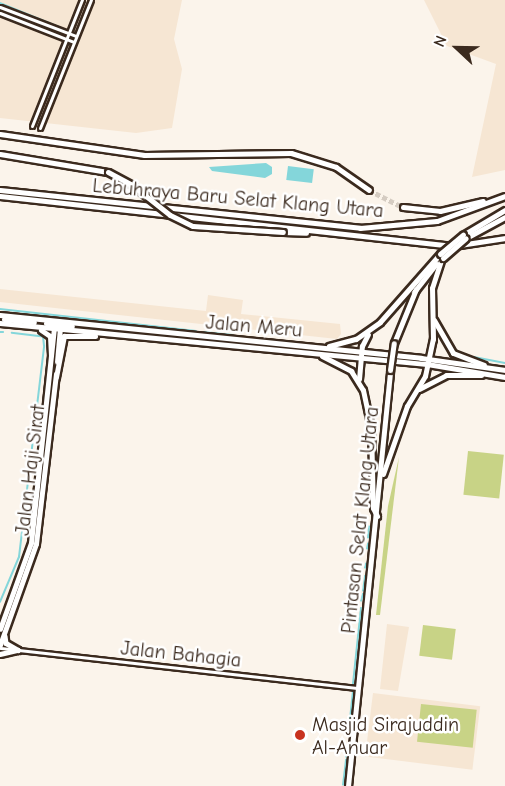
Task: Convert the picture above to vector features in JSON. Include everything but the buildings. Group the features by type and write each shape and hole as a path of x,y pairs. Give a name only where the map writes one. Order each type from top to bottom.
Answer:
{"highway":[{"path":"0,134 144,155 291,153 336,167 369,190"},
{"path":"0,154 108,172 132,185 170,215 193,226 282,232 313,231"},
{"name":"Lebuhraya Baru Selat Klang Utara","path":"0,190 360,228 437,220 505,196"},
{"name":"Lebuhraya Baru Selat Klang Utara","path":"0,196 453,246 505,238"},
{"path":"403,207 440,211 505,196"},
{"path":"377,516 373,508 367,402 359,379 363,340 431,264 464,237 505,210"},
{"path":"464,237 505,217"},
{"path":"412,296 441,257"},
{"path":"377,516 390,449 428,361 432,288 441,257"},
{"name":"Pintasan Selat Klang Utara","path":"348,786 394,343 412,296 431,264"},
{"path":"431,313 440,335 453,353 463,359 505,370"},
{"path":"0,319 57,328 122,330"},
{"name":"Jalan Meru","path":"0,319 13,325 304,352 362,354"},
{"name":"Jalan Meru","path":"0,319 318,347 505,370"},
{"path":"318,347 356,339 380,322"},
{"path":"13,325 45,331 51,339 51,355"},
{"path":"56,377 64,336 127,336"},
{"path":"304,352 340,364 359,379"},
{"name":"Jalan Meru","path":"428,361 503,377"},
{"path":"415,393 446,375 503,377"}],"main road":[{"name":"Jalan Haji Sirat","path":"0,629 31,543 51,355 57,328"},
{"name":"Jalan Haji Sirat","path":"0,646 36,544 56,377 57,328"},
{"path":"5,633 6,643 18,650"},
{"path":"0,654 18,650"}],"street":[{"path":"32,126 82,0"},
{"path":"40,128 91,0"},
{"path":"0,7 76,36"},
{"path":"0,13 74,42"},
{"name":"Jalan Bahagia","path":"0,646 18,650 358,688"}],"shaded area":[{"path":"0,0 182,0 174,39 182,69 172,128 136,133 0,118"},
{"path":"424,0 505,0 505,170 472,177 496,64 447,46"},
{"path":"0,289 206,311 208,295 243,300 241,314 340,324 341,334 337,339 0,302"},
{"path":"387,624 409,627 398,691 380,689"},
{"path":"373,693 480,706 472,770 365,757"}],"green space":[{"path":"468,451 504,455 499,499 463,495"},
{"path":"399,457 380,615 376,615 388,506"},
{"path":"423,625 456,629 452,660 419,656"},
{"path":"421,704 477,710 473,748 417,742"}],"water":[{"path":"266,163 272,167 272,174 265,178 212,171 209,167"},
{"path":"288,166 314,169 312,183 286,180"}],"waterway":[{"path":"0,3 59,27"},
{"path":"0,309 196,331"},
{"path":"204,332 233,335"},
{"path":"0,602 19,557 44,346 43,337 12,333"},
{"path":"474,357 505,363"},
{"path":"368,538 369,527"},
{"path":"367,549 368,544"},
{"path":"365,568 366,564"},
{"path":"363,591 365,576"},
{"path":"361,601 363,594"},
{"path":"353,684 361,608"},
{"path":"349,729 353,692"},
{"path":"346,757 347,753"},
{"path":"343,785 346,760"}],"tunnel":[{"path":"369,190 403,207"}],"place":[{"name":"Masjid Sirajuddin Al-Anuar","path":"300,735"}]}
